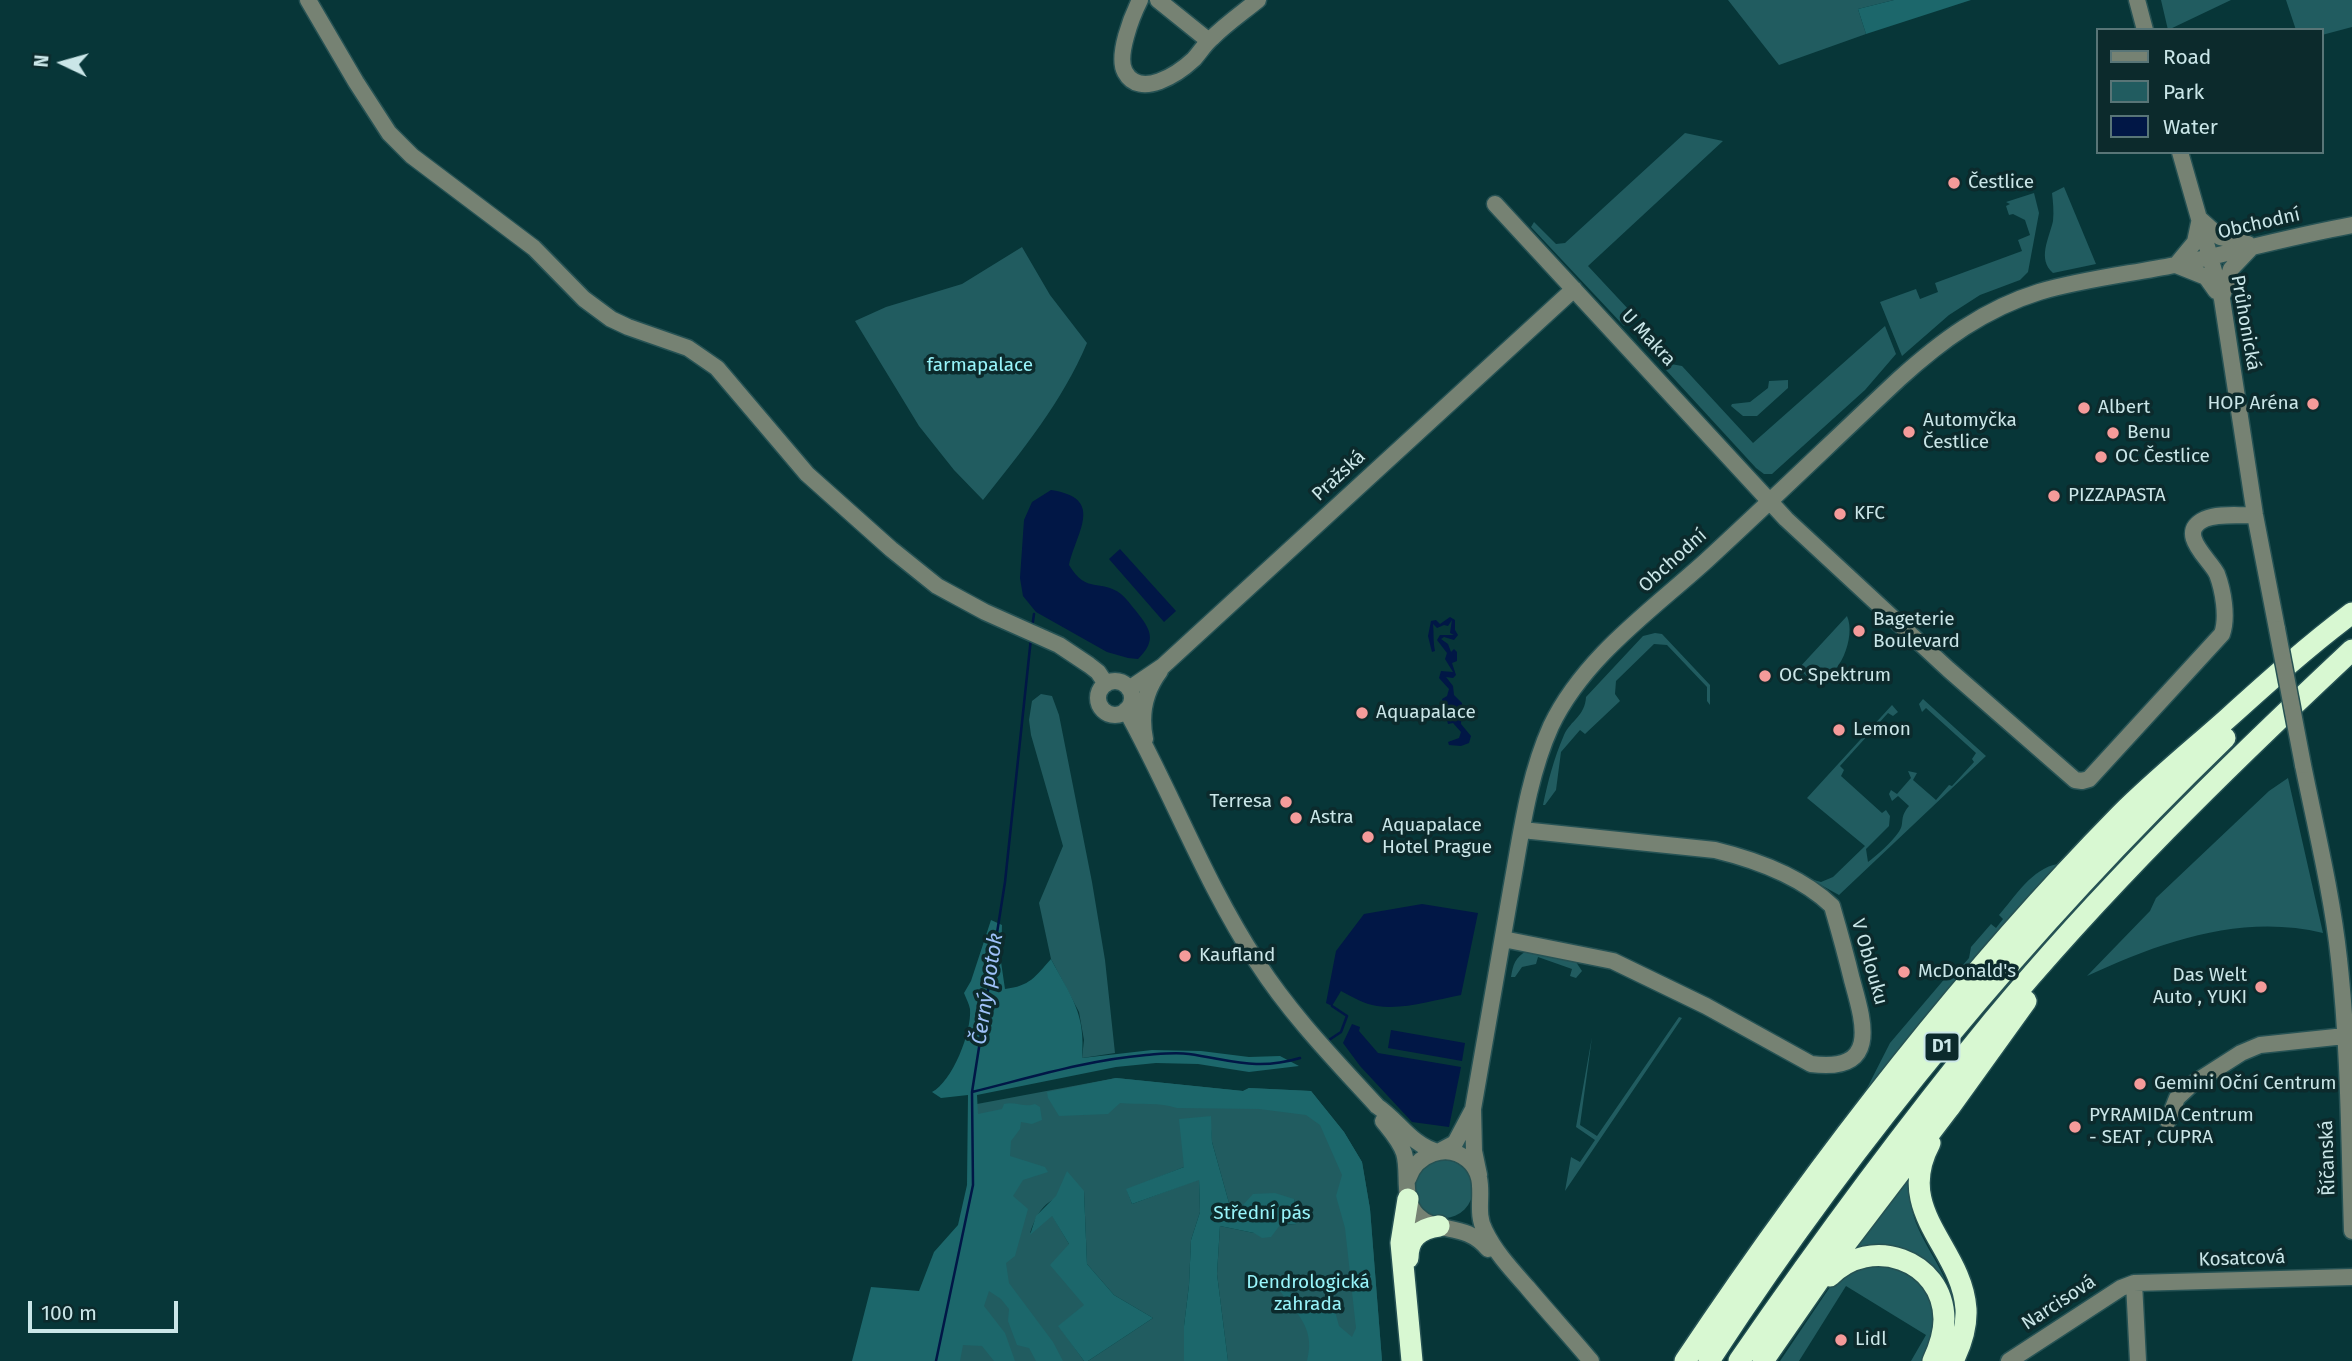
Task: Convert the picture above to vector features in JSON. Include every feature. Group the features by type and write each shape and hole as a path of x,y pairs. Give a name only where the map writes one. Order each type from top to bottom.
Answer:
{"highway":[{"path":"1685,1361 1809,1183 1932,1026 2076,862 2164,774 2268,681 2352,615"},
{"name":"D1","path":"1709,1361 1847,1166 1976,1004 2053,916 2149,814 2352,615"},
{"name":"D1","path":"1739,1361 1808,1261 1993,1021 2073,930 2211,785 2352,650"},
{"path":"1763,1361 1831,1263 2002,1037 2073,930"},
{"path":"1949,1108 1926,1151 1919,1186 1926,1218 1955,1272 1965,1301 1964,1335 1953,1361"},
{"path":"1408,1189 1401,1243 1412,1361"},
{"path":"1408,1306 1409,1244 1420,1232 1442,1226"},
{"path":"1800,1308 1834,1273 1854,1259 1882,1254 1900,1258 1924,1273 1940,1297 1944,1321 1933,1361"}],"street":[{"path":"308,0 389,133 412,156 534,248 584,299 611,319 688,348 717,368 807,474 839,505 937,586 1085,661 1106,684"},
{"path":"1140,0 1132,17 1122,61 1127,77 1135,83 1150,85 1182,69 1209,41 1258,0"},
{"path":"1158,0 1209,41"},
{"path":"2137,0 2144,28"},
{"name":"Průhonická","path":"2181,154 2221,299 2255,515 2303,765"},
{"name":"U Makra","path":"1495,204 1786,519 2070,777 2082,781 2089,779 2222,634 2225,618 2219,582 2214,569 2196,547 2196,527 2209,518 2255,515"},
{"path":"2199,218 2220,237 2254,246"},
{"name":"Obchodní","path":"2176,265 2195,242 2199,218"},
{"name":"Obchodní","path":"1479,1175 1474,1151 1473,1109 1534,772 1553,722 1584,676 1637,622 1907,372 1963,327 1996,309 2036,293 2352,225"},
{"path":"2221,299 2231,269 2254,246"},
{"path":"2176,265 2206,277 2221,299"},
{"name":"Pražská","path":"1129,689 1163,666 1574,289"},
{"path":"1149,751 1143,729 1144,707 1150,686 1163,666"},
{"path":"1120,682 1129,689 1131,702 1126,710 1116,715 1102,708 1099,695 1106,684 1120,682"},
{"path":"1126,710 1149,751 1210,881 1256,961 1291,1011 1377,1106 1390,1115 1415,1142 1426,1149 1455,1153 1465,1158 1479,1175 1481,1223 1506,1263"},
{"name":"Říčanská","path":"2303,765 2327,883 2347,1033 2352,1231"},
{"name":"V Oblouku","path":"1503,939 1614,961 1706,1006 1811,1064 1829,1066 1844,1062 1855,1053 1862,1041 1863,1019 1832,906 1818,892 1769,868 1715,850 1522,830"},
{"path":"2168,1121 2177,1098 2191,1085 2241,1053 2260,1045 2347,1033"},
{"path":"1377,1106 1403,1150 1408,1189 1420,1218 1472,1234 1506,1263 1591,1361"},
{"name":"Obchodní","path":"1439,1152 1455,1143 1473,1109"},
{"path":"1408,1189 1418,1162 1439,1152"},
{"path":"1442,1226 1459,1223 1469,1216 1480,1197"},
{"name":"Kosatcová","path":"2134,1283 2352,1277"},
{"path":"2134,1283 2138,1361"},
{"name":"Narcisová","path":"2009,1361 2134,1283"}],"green space":[{"path":"1728,0 1894,0 1858,9 1866,34 1779,65"},
{"path":"1894,0 1971,0 1866,34 1858,9"},
{"path":"2161,0 2231,0 2172,28 2168,28"},
{"path":"2286,0 2352,0 2352,27 2324,34 2324,28 2295,28"},
{"path":"1685,133 1723,141 1588,266 1630,311 1631,320 1624,326 1531,227 1534,222 1556,244 1565,243"},
{"path":"2064,187 2096,264 2053,273 2048,267 2045,255 2053,221 2052,193"},
{"path":"2034,193 2039,213 2028,272 2020,280 1980,295 1949,315 1902,356 1880,302 1916,289 1920,299 1938,292 1935,283 2022,251 2018,240 2030,235 2025,220 2013,214 2009,215 2006,206 2010,204 2006,202"},
{"name":"farmapalace","path":"1022,247 1050,295 1087,343 1053,406 983,500 954,470 919,426 855,321 886,307 962,284"},
{"path":"1885,326 1896,354 1865,390 1772,474 1764,474 1756,468 1666,370 1671,364 1682,366 1753,443"},
{"path":"1788,380 1788,388 1757,416 1743,416 1731,406 1750,402 1768,388 1769,381"},
{"path":"1847,616 1850,628 1848,641 1838,666 1830,675 1820,679 1810,677 1799,668"},
{"path":"1662,634 1710,685 1710,705 1707,701 1707,687 1667,645 1654,644 1616,681 1615,694 1620,701 1585,734 1580,730 1561,752 1556,790 1543,805 1560,744 1583,709 1586,697 1643,636"},
{"path":"1041,694 1052,696 1059,715 1105,960 1115,1053 1082,1058 1084,1040 1079,1012 1051,959 1039,903 1063,846 1031,735 1029,720 1032,701"},
{"path":"1923,699 1986,756 1839,895 1810,879 1821,882 1833,877 1865,846 1807,798 1892,705 1898,712 1893,716 1888,713 1840,766 1844,770 1841,776 1882,813 1886,810 1890,816 1889,826 1866,849 1868,862 1888,845 1900,830 1909,806 1898,796 1892,801 1889,794 1891,790 1897,794 1911,778 1908,771 1917,773 1913,780 1936,800 1974,762 1972,759 1976,753 1926,708 1922,712 1919,704"},
{"path":"2288,778 2323,933 2262,926 2202,934 2143,952 2087,976 2150,911 2156,898 2269,791"},
{"path":"2058,864 1863,1096 1890,1043 1947,976 1956,973 1969,958 1971,947 1991,924 1996,928 2003,919 1999,915 2025,884 2040,871"},
{"path":"991,920 1002,925 1001,962 1005,989 1026,983 1051,959 1076,1006 1082,1029 1082,1058 1152,1050 1201,1051 1249,1057 1280,1056 1299,1066 1249,1072 1198,1064 1156,1063 1116,1067 977,1095 978,1114 1002,1109 1004,1104 1008,1103 1035,1104 1040,1107 1042,1120 1032,1124 1021,1122 1020,1129 1011,1141 1010,1156 1045,1167 1048,1172 1023,1180 1013,1196 1028,1209 1015,1256 1006,1263 1009,1283 1053,1342 1063,1361 1036,1361 1029,1348 1017,1345 1008,1321 1009,1309 989,1291 984,1306 1005,1333 1015,1361 994,1361 982,1346 963,1345 960,1361 852,1361 871,1287 919,1291 934,1252 958,1225 967,1185 968,1095 941,1098 932,1092 947,1078 964,1043 970,1009 964,993 971,981"},
{"path":"1527,951 1576,962 1582,971 1576,978 1570,976 1572,969 1538,957 1536,964 1522,967 1515,977 1511,977 1515,962"},
{"path":"1679,1017 1682,1018 1565,1191 1571,1157 1580,1162 1595,1140 1576,1127 1592,1037 1580,1125 1597,1136"},
{"name":"Dendrologická zahrada","path":"1116,1078 1243,1091 1249,1088 1311,1091 1344,1132 1362,1162 1370,1209 1382,1361 1228,1361 1217,1274 1220,1226 1254,1233 1279,1225 1296,1224 1294,1199 1243,1205 1229,1203 1212,1142 1210,1116 1184,1167 1127,1190 1132,1204 1199,1179 1200,1212 1191,1240 1184,1361 1088,1361 1153,1318 1114,1295 1087,1264 1084,1191 1049,1202 1043,1207 1030,1233 1052,1215 1069,1244 1085,1305 1059,1326 1084,1361 943,1361 949,1339 977,1104"},
{"path":"1116,1078 1243,1091 1249,1088 1311,1091 1344,1132 1362,1162 1370,1209 1382,1361 1307,1361 1309,1348 1305,1327 1275,1283 1289,1287 1290,1293 1306,1301 1315,1310 1332,1300 1339,1326 1352,1337 1356,1328 1345,1228 1336,1196 1342,1175 1320,1125 1306,1115 1259,1109 1177,1108 1120,1103 1108,1114 1059,1116 1048,1098 1047,1092"},
{"name":"Střední pás","path":"1211,1116 1212,1142 1229,1203 1243,1205 1253,1194 1275,1193 1294,1199 1296,1224 1280,1225 1271,1237 1262,1238 1254,1233 1220,1226 1217,1274 1228,1361 1184,1361 1191,1240 1200,1212 1199,1180 1132,1204 1126,1189 1184,1167 1179,1119"},
{"path":"1438,1160 1450,1160 1465,1168 1473,1183 1473,1195 1465,1210 1450,1218 1438,1218 1423,1210 1415,1195 1415,1183 1423,1168"},
{"path":"1067,1171 1084,1191 1087,1264 1114,1295 1153,1318 1088,1361 1084,1361 1058,1326 1084,1305 1050,1265 1069,1244 1052,1216 1030,1235 1036,1216 1056,1196"},
{"path":"1905,1177 1909,1180 1916,1223 1950,1294 1953,1323 1938,1278 1923,1259 1896,1248 1854,1247"},
{"path":"1874,1260 1921,1276 1939,1314 1925,1361 1911,1361 1926,1335 1846,1286 1799,1361 1780,1361 1834,1281"}],"water":[{"path":"1051,490 1068,494 1078,500 1083,508 1081,528 1069,565 1082,580 1121,594 1145,624 1150,640 1138,659 1107,652 1036,612 1023,596 1020,578 1024,520 1032,502"},
{"path":"1120,549 1176,611 1164,622 1109,559"},
{"path":"1450,617 1455,620 1458,635 1454,640 1444,637 1441,639 1448,644 1451,652 1454,649 1457,652 1457,661 1452,663 1456,675 1453,678 1446,677 1453,686 1454,695 1462,703 1461,724 1471,736 1469,743 1461,746 1449,745 1448,742 1459,738 1461,732 1453,723 1448,724 1442,699 1447,696 1449,689 1439,678 1441,671 1453,672 1445,659 1447,653 1437,640 1440,635 1454,635 1450,633 1452,620 1448,626 1437,628 1433,624 1435,651 1432,652 1428,636 1431,621 1436,620 1440,624"},
{"path":"1422,904 1478,913 1461,995 1408,1006 1387,1007 1367,1004 1341,991 1332,1006 1326,1003 1336,951 1364,914"},
{"path":"1352,1024 1360,1027 1359,1031 1378,1053 1461,1067 1449,1127 1412,1122 1360,1066 1343,1043"},
{"path":"1391,1030 1465,1043 1462,1061 1388,1048"}],"waterway":[{"name":"Černý potok","path":"1032,628 1034,614"},
{"name":"Černý potok","path":"936,1361 973,1185 972,1092 1005,882 1031,638"},
{"path":"1329,1040 1341,1032 1347,1016 1332,1006"},
{"path":"972,1092 1124,1057 1184,1053 1257,1064 1300,1058"}],"place":[{"name":"Čestlice","path":"1954,183"},
{"name":"HOP Aréna","path":"2313,404"},
{"name":"Albert","path":"2084,408"},
{"name":"Automyčka Čestlice","path":"1909,432"},
{"name":"Benu","path":"2113,433"},
{"name":"OC Čestlice","path":"2101,457"},
{"name":"PIZZAPASTA","path":"2054,496"},
{"name":"KFC","path":"1840,514"},
{"name":"Bageterie Boulevard","path":"1859,631"},
{"name":"OC Spektrum","path":"1765,676"},
{"name":"Aquapalace","path":"1362,713"},
{"name":"Lemon","path":"1839,730"},
{"name":"Terresa","path":"1286,802"},
{"name":"Astra","path":"1296,818"},
{"name":"Aquapalace Hotel Prague","path":"1368,837"},
{"name":"Kaufland","path":"1185,956"},
{"name":"McDonald's","path":"1904,972"},
{"name":"Das Welt Auto , YUKI","path":"2261,987"},
{"name":"Gemini Oční Centrum","path":"2140,1084"},
{"name":"PYRAMIDA Centrum - SEAT , CUPRA","path":"2075,1127"},
{"name":"Lidl","path":"1841,1340"}]}
